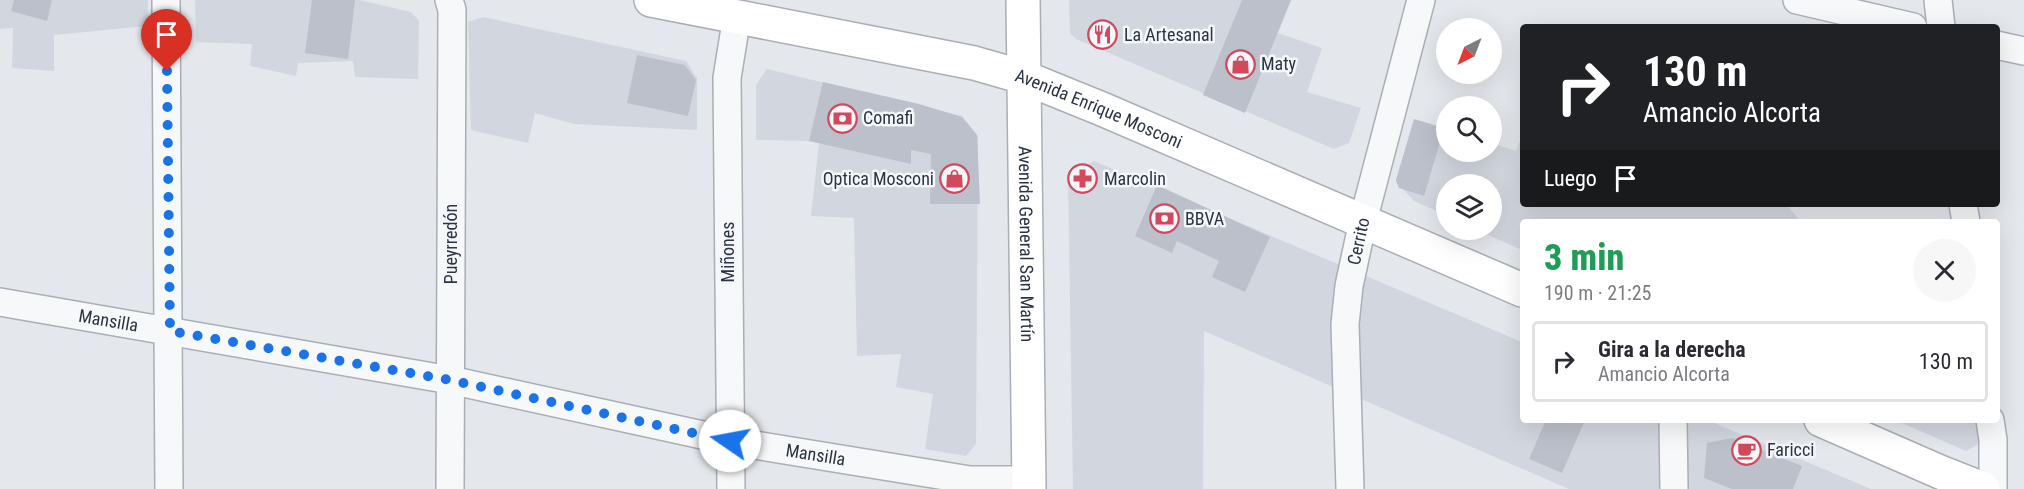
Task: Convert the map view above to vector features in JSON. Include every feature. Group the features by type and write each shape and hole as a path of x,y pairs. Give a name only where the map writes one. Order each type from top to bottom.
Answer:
{"main road":[{"name":"Avenida Enrique Mosconi","path":"651,0 974,63 1023,77 1520,289"},
{"name":"Avenida General San Martín","path":"1023,0 1029,484"},
{"path":"1828,423 1983,489"}],"street":[{"path":"166,0 170,489"},
{"name":"Pueyrredón","path":"449,0 452,10 450,489"},
{"name":"Cerrito","path":"1350,489 1346,324 1349,286 1363,221 1421,0"},
{"path":"1797,0 1900,24"},
{"path":"1938,0 1941,24"},
{"name":"Miñones","path":"730,489 727,78 737,16"},
{"path":"2000,46 2024,51"},
{"name":"Mansilla","path":"0,302 450,380 730,441 970,480 1029,484"},
{"path":"1673,423 1674,489"},
{"path":"1990,423 1994,489"}],"shaded area":[{"path":"0,0 148,0 147,26 54,35 54,71 12,68 13,28 0,29"},
{"path":"195,0 359,0 411,12 419,21 418,79 355,77 353,61 298,63 296,76 250,66 252,44 196,42"},
{"path":"1069,0 1291,0 1278,33 1322,48 1307,92 1361,108 1349,143 1334,149 1076,39 1070,33"},
{"path":"483,17 686,61 697,78 697,130 574,124 535,113 528,143 471,130 468,22"},
{"path":"767,69 962,116 978,136 976,444 966,456 925,449 933,394 896,387 901,354 857,356 854,218 811,216 819,143 756,140 756,85"},
{"path":"1414,119 1436,126 1436,162 1502,162 1502,147 1516,151 1520,140 1520,207 1788,207 1798,219 1520,219 1520,249 1500,240 1502,240 1502,174 1436,174 1436,211 1414,201 1396,182"},
{"path":"1094,161 1520,341 1520,423 1714,423 1871,489 1569,489 1204,331 1203,489 1073,489 1068,175"},
{"path":"1902,423 1979,423 1981,437 1977,445 1966,451"}],"building":[{"path":"14,0 52,0 47,21 11,11"},
{"path":"312,0 355,0 348,59 305,53"},
{"name":"Maty","path":"1242,0 1291,0 1245,113 1203,95"},
{"path":"637,55 685,65 696,80 688,116 627,103"},
{"path":"823,82 919,104 962,117 977,135 980,204 930,204 931,154 911,150 911,164 809,141"},
{"path":"1414,119 1436,126 1436,155 1424,196 1399,188 1396,180"},
{"path":"1157,185 1270,237 1245,292 1212,277 1219,261 1177,241 1172,253 1135,236"},
{"path":"1545,423 1584,423 1562,473 1529,459"},
{"path":"1732,438 1802,466 1793,489 1732,489 1704,478 1707,443"}],"place":[{"name":"La Artesanal","path":"1103,35"},
{"name":"Maty","path":"1240,64"},
{"name":"Comafi","path":"842,118"},
{"name":"Optica Mosconi","path":"955,179"},
{"name":"Marcolin","path":"1083,179"},
{"name":"BBVA","path":"1164,219"},
{"name":"Faricci","path":"1746,450"}],"route":[{"path":"167,71 170,331 450,380 730,441"}]}
